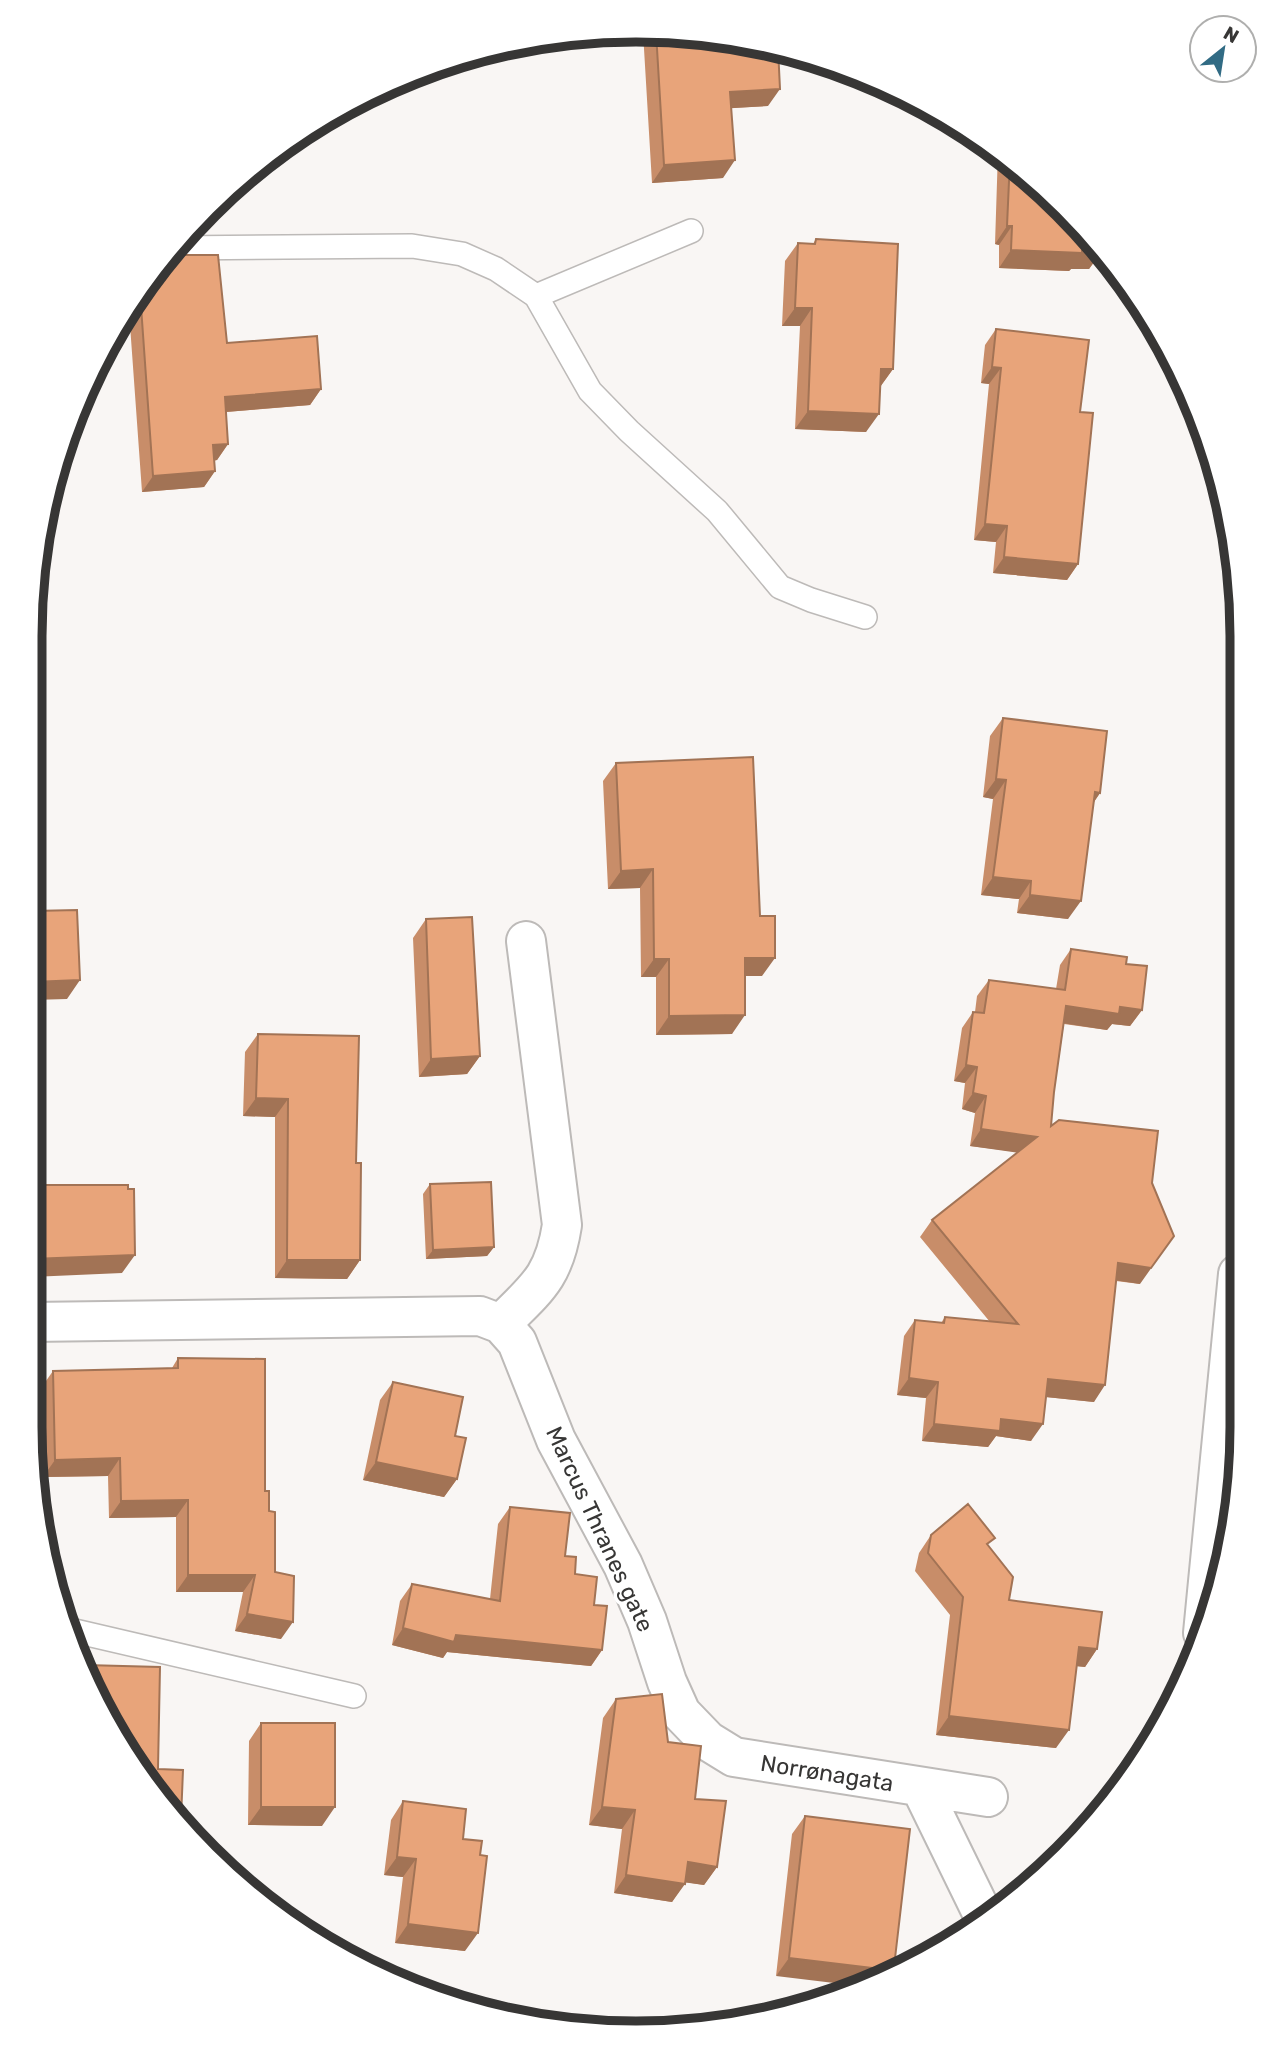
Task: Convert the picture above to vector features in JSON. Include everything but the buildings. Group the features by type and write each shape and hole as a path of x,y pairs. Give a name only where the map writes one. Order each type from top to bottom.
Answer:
{"street":[{"path":"42,1322 480,1316 501,1324 534,1291 550,1270 562,1225 526,941"},
{"name":"Marcus Thranes gate","path":"501,1324 517,1342 556,1440 623,1565 681,1713 708,1741 734,1756"},
{"path":"1209,1583 1230,1419"},
{"name":"Norrønagata","path":"734,1756 988,1797"},
{"name":"Norrønagata","path":"921,1788 981,1910"}],"lane":[{"path":"536,296 691,231"},
{"path":"186,248 412,246 462,254 496,270 536,296 590,391 629,432 717,511 780,587 865,617"},
{"path":"79,1632 354,1696"}]}
